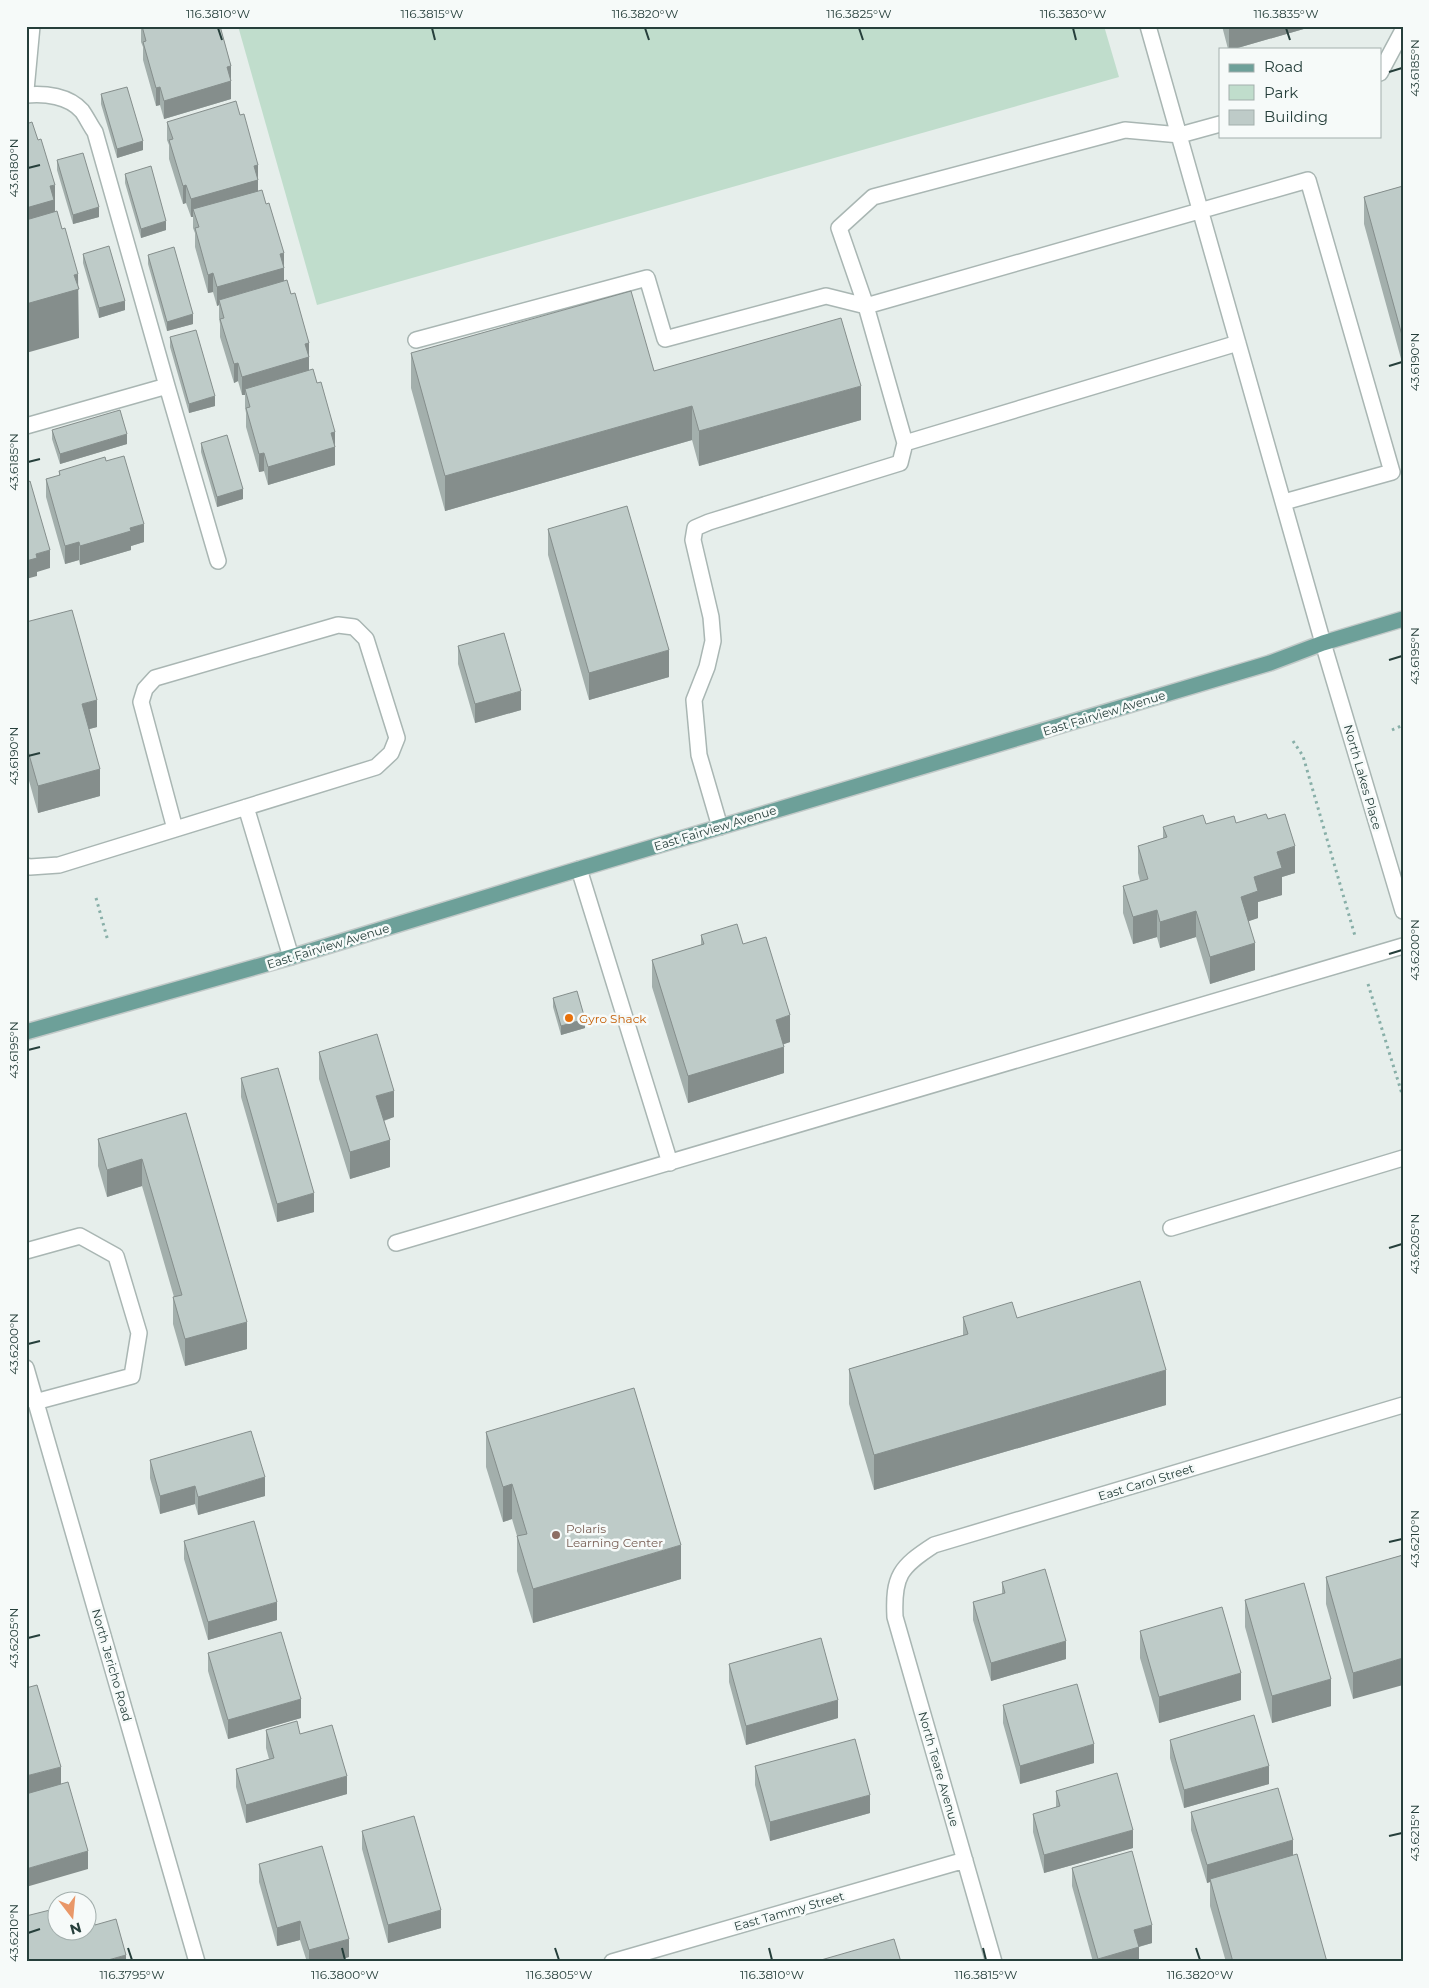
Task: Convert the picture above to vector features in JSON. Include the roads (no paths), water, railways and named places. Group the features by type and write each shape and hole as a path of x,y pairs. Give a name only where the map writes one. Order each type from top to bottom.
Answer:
{"main road":[{"name":"East Fairview Avenue","path":"26,1032 291,957 1270,663 1324,643 1403,619"}],"street":[{"path":"26,90 32,26"},
{"name":"North Lakes Place","path":"1148,26 1324,643 1403,911"},
{"path":"1382,69 1403,30"},
{"path":"26,95 44,93 62,99 81,110 95,132 218,561"},
{"path":"720,827 699,755 694,700 707,667 713,641 711,617 693,540 696,528 708,522 900,463 905,443 866,306 839,228 873,197 1125,130 1180,135 1219,124"},
{"path":"416,340 647,278 666,339 826,296 866,306 1202,212 1308,180 1392,472 1284,502"},
{"path":"905,443 1238,343"},
{"path":"26,426 168,386"},
{"path":"26,866 59,865 376,767 391,753 396,738 366,639 354,627 338,625 155,678 146,689 141,702 175,829"},
{"path":"246,807 291,957"},
{"path":"579,869 670,1162"},
{"path":"396,1244 1403,946"},
{"path":"1171,1228 1403,1158"},
{"path":"26,1251 80,1236 116,1256 139,1333 132,1376 35,1402"},
{"name":"North Jericho Road","path":"26,1368 197,1962"},
{"name":"East Carol Street","path":"899,1574 914,1558 934,1545 1403,1405"},
{"name":"North Teare Avenue","path":"899,1574 894,1595 895,1617 994,1962"},
{"name":"East Tammy Street","path":"612,1962 965,1860"}],"place":[{"name":"Gyro Shack","path":"569,1018"},
{"name":"Polaris Learning Center","path":"556,1535"}]}
